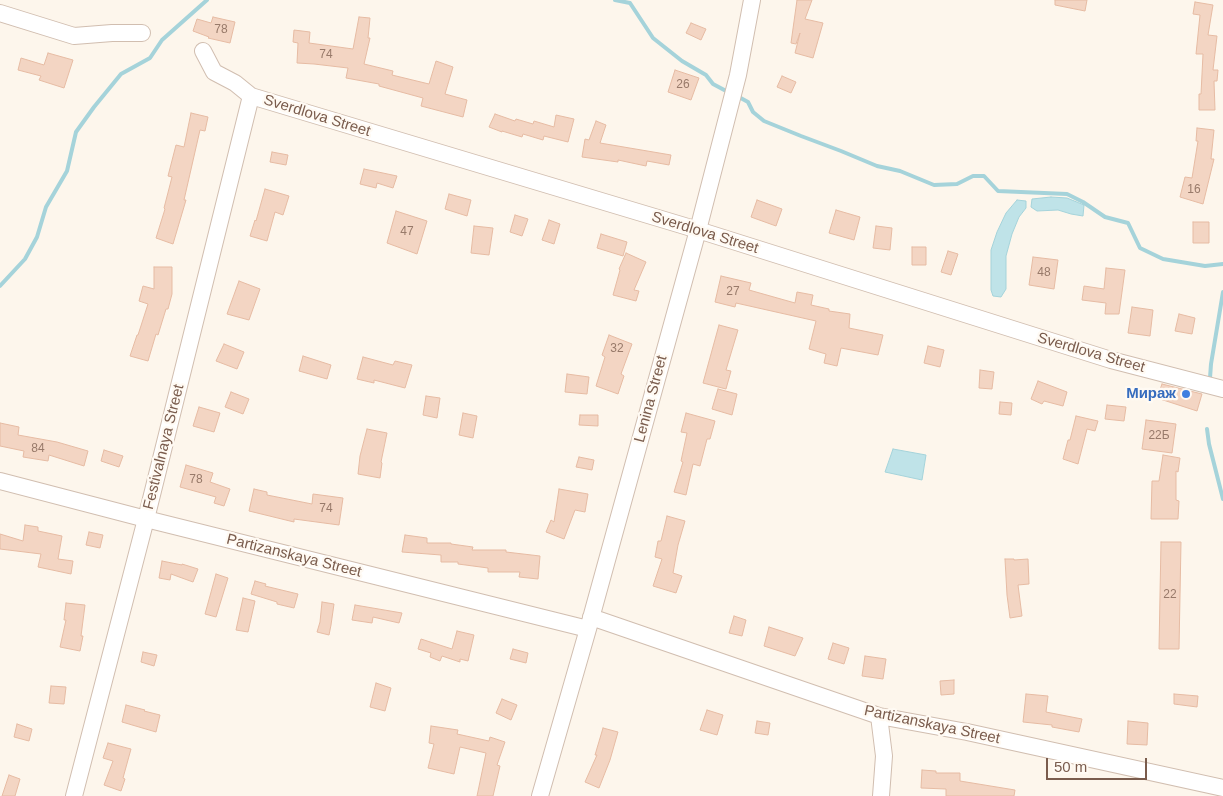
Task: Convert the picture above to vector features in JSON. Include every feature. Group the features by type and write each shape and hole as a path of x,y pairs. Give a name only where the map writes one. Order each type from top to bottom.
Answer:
{"street":[{"name":"Lenina Street","path":"540,796 590,623 698,230 738,75 752,0"},
{"path":"0,13 74,36 142,33"},
{"name":"Sverdlova Street","path":"203,52 214,72 236,83 251,96 698,230 1111,360 1223,389"},
{"name":"Festivalnaya Street","path":"74,796 146,519 251,96"},
{"name":"Partizanskaya Street","path":"0,481 146,519 590,623 880,716 967,732 1223,788"},
{"path":"880,716 884,756 881,796"}],"water":[{"path":"1067,198 1084,205 1083,216 1058,210 1037,211 1031,207 1032,199"},
{"path":"1017,200 1026,201 1026,208 1019,217 1006,256 1006,289 1001,297 993,296 991,290 991,250 1006,213"},
{"path":"893,449 926,455 922,480 885,472"}],"building":[{"path":"797,0 812,0 805,19 823,23 813,58 795,53 800,33 796,44 791,43"},
{"path":"1055,0 1087,0 1085,11 1055,5"},
{"path":"1195,2 1213,5 1208,35 1217,36 1213,70 1218,70 1217,81 1214,81 1215,110 1199,110 1203,54 1196,54 1200,15 1193,14"},
{"path":"213,17 235,22 230,43 208,38 193,31 197,19 211,23"},
{"path":"359,17 370,18 368,38 370,38 364,64 393,71 392,75 429,84 436,61 453,67 445,94 467,100 463,117 421,106 423,98 379,86 379,84 346,78 348,68 297,63 298,43 293,42 294,30 310,32 309,43 353,49"},
{"path":"691,23 706,29 701,40 686,33"},
{"path":"48,53 73,60 64,88 39,80 41,76 18,70 21,58 44,65"},
{"path":"675,70 699,78 691,100 668,92"},
{"path":"782,76 796,82 791,93 777,87"},
{"path":"191,113 208,117 205,131 200,130 184,200 186,200 173,244 156,238 172,177 168,176 176,145 184,147"},
{"path":"495,114 515,121 516,119 533,124 534,121 554,127 556,115 574,119 568,142 544,136 543,140 523,134 522,137 489,127"},
{"path":"596,121 606,125 600,143 671,155 669,165 647,161 646,166 618,160 618,162 582,157 585,139 589,140"},
{"path":"1197,128 1214,130 1211,159 1214,159 1203,204 1180,197 1185,177 1192,178 1198,141 1196,141"},
{"path":"272,152 288,155 286,165 270,162"},
{"path":"364,169 397,176 393,188 377,183 376,188 360,184"},
{"path":"265,189 289,196 283,215 275,212 267,241 250,236"},
{"path":"449,194 471,200 467,216 445,209"},
{"path":"757,200 782,209 776,226 751,217"},
{"path":"836,210 860,217 854,240 829,233"},
{"path":"396,211 427,221 417,254 387,243"},
{"path":"515,215 528,219 522,236 510,232"},
{"path":"549,220 560,224 554,244 542,240"},
{"path":"1193,222 1209,222 1209,243 1193,243"},
{"path":"474,226 493,228 489,255 471,253"},
{"path":"876,226 892,228 890,250 873,248"},
{"path":"601,234 627,242 623,256 597,248"},
{"path":"912,247 926,247 926,265 912,265"},
{"path":"948,251 958,254 951,275 941,272"},
{"path":"626,253 646,262 634,290 639,291 636,301 613,295 619,269"},
{"path":"1033,257 1058,260 1054,289 1029,285"},
{"path":"154,267 172,267 172,294 158,335 156,334 148,361 130,356 148,304 139,301 143,286 154,289"},
{"path":"1106,268 1125,270 1119,314 1105,314 1106,303 1082,300 1084,286 1104,289"},
{"path":"721,276 751,283 749,290 795,303 797,292 813,295 811,305 829,309 829,311 850,314 849,328 883,335 878,355 841,348 837,366 824,363 826,354 809,349 816,321 736,303 735,307 715,302"},
{"path":"239,281 260,289 249,320 227,314"},
{"path":"1132,307 1153,310 1150,336 1128,333"},
{"path":"1179,314 1195,318 1192,334 1175,331"},
{"path":"719,325 738,330 726,370 731,371 726,389 703,383"},
{"path":"609,335 632,344 621,374 624,376 618,394 596,386 605,357 602,355"},
{"path":"224,344 244,352 237,369 216,361"},
{"path":"928,346 944,350 940,367 924,363"},
{"path":"303,356 331,365 327,379 299,371"},
{"path":"363,357 393,365 395,361 412,365 405,388 374,380 374,383 357,379"},
{"path":"980,370 994,372 992,389 979,388"},
{"path":"567,374 589,377 587,394 565,392"},
{"path":"1038,381 1067,392 1063,406 1044,401 1042,404 1031,399"},
{"path":"1162,384 1202,394 1197,411 1157,398"},
{"path":"718,389 737,394 732,415 712,409"},
{"path":"231,392 249,399 243,414 225,407"},
{"path":"426,396 440,398 437,418 423,415"},
{"path":"1000,402 1012,403 1011,415 999,414"},
{"path":"1107,405 1126,407 1124,421 1105,419"},
{"path":"199,407 220,413 214,432 193,426"},
{"path":"463,413 477,416 473,438 459,435"},
{"path":"686,413 715,421 710,439 707,439 700,466 693,464 686,495 674,492 683,462 681,461 687,433 681,432"},
{"path":"580,415 598,415 598,426 579,425"},
{"path":"1076,416 1098,421 1095,431 1087,429 1078,464 1063,459"},
{"path":"1146,420 1176,424 1172,453 1142,449"},
{"path":"0,423 19,427 18,435 57,442 88,451 84,466 49,455 48,461 23,457 24,451 0,446"},
{"path":"367,429 387,433 380,478 358,474 360,456"},
{"path":"104,450 123,456 119,467 101,461"},
{"path":"1163,455 1180,458 1178,472 1176,471 1176,500 1179,501 1178,519 1151,519 1152,481 1159,481"},
{"path":"579,457 594,460 592,470 576,467"},
{"path":"186,465 213,473 210,482 230,489 224,506 214,503 216,497 180,487"},
{"path":"254,489 267,492 267,495 312,504 313,494 343,498 339,525 294,519 294,522 249,511"},
{"path":"559,489 588,494 585,512 575,510 564,539 546,532 551,520 554,522"},
{"path":"667,516 685,521 673,573 682,576 676,593 653,586 662,559 655,557 658,541 661,541"},
{"path":"25,525 38,527 38,531 62,536 58,559 73,561 71,574 38,567 41,554 0,549 0,534 23,541"},
{"path":"89,532 103,535 100,548 86,545"},
{"path":"405,535 427,538 427,543 451,543 473,547 472,550 506,550 506,552 540,556 538,579 519,577 520,572 488,572 488,568 458,564 458,562 441,562 441,555 402,552"},
{"path":"1161,542 1181,542 1179,649 1159,649"},
{"path":"1005,559 1028,559 1029,584 1018,585 1022,616 1010,618"},
{"path":"162,561 198,569 193,582 171,574 170,580 159,578"},
{"path":"216,574 228,578 216,617 205,614"},
{"path":"255,581 266,584 265,586 298,594 294,608 251,594"},
{"path":"243,598 255,601 248,632 236,630"},
{"path":"322,602 334,604 329,635 317,632"},
{"path":"66,603 85,605 80,651 60,647 66,620 64,620"},
{"path":"355,605 402,613 399,623 373,617 372,623 352,620"},
{"path":"734,616 746,620 742,636 729,633"},
{"path":"769,627 803,638 795,656 764,646"},
{"path":"457,631 474,635 468,661 460,659 460,662 442,656 440,661 430,657 431,653 418,649 421,639 452,649"},
{"path":"833,643 849,648 844,664 828,659"},
{"path":"513,649 528,653 526,663 510,659"},
{"path":"143,652 157,655 154,666 141,662"},
{"path":"865,656 886,659 883,679 862,676"},
{"path":"954,680 954,694 941,695 940,681"},
{"path":"376,683 391,688 385,711 370,707"},
{"path":"51,686 66,687 64,704 49,703"},
{"path":"1026,694 1048,696 1046,712 1082,719 1079,732 1052,727 1052,725 1023,722"},
{"path":"1174,694 1198,696 1197,707 1174,704"},
{"path":"502,699 517,705 511,720 496,713"},
{"path":"126,705 160,715 156,732 122,722"},
{"path":"707,710 723,715 717,735 700,730"},
{"path":"757,721 770,723 768,735 755,733"},
{"path":"1128,721 1148,723 1147,745 1127,744"},
{"path":"17,724 32,729 29,741 14,737"},
{"path":"431,726 458,730 457,734 489,741 490,737 505,742 497,765 500,766 493,796 477,796 486,753 460,747 454,774 428,768 434,744 429,743"},
{"path":"603,728 618,732 599,788 585,782 597,755 595,755"},
{"path":"108,743 131,749 121,791 104,785 113,761 103,758"},
{"path":"922,770 936,771 936,773 960,773 960,781 1015,790 1014,796 946,796 946,789 921,788"},
{"path":"9,775 20,779 15,796 2,796"}],"waterway":[{"path":"0,286 25,259 37,237 46,207 67,171 76,132 94,107 121,74 150,58 162,40 207,0"},
{"path":"615,0 630,3 653,38 682,61 706,75 713,84 728,92"},
{"path":"737,96 748,102 753,112 764,121 877,166 900,171 934,185 957,184 973,176 984,176 998,191 1067,194 1105,217 1128,223 1140,248 1163,259 1205,266 1223,264"},
{"path":"1210,378 1223,292"},
{"path":"1207,429 1223,499"}],"place":[{"name":"Мираж","path":"1186,394"}]}
